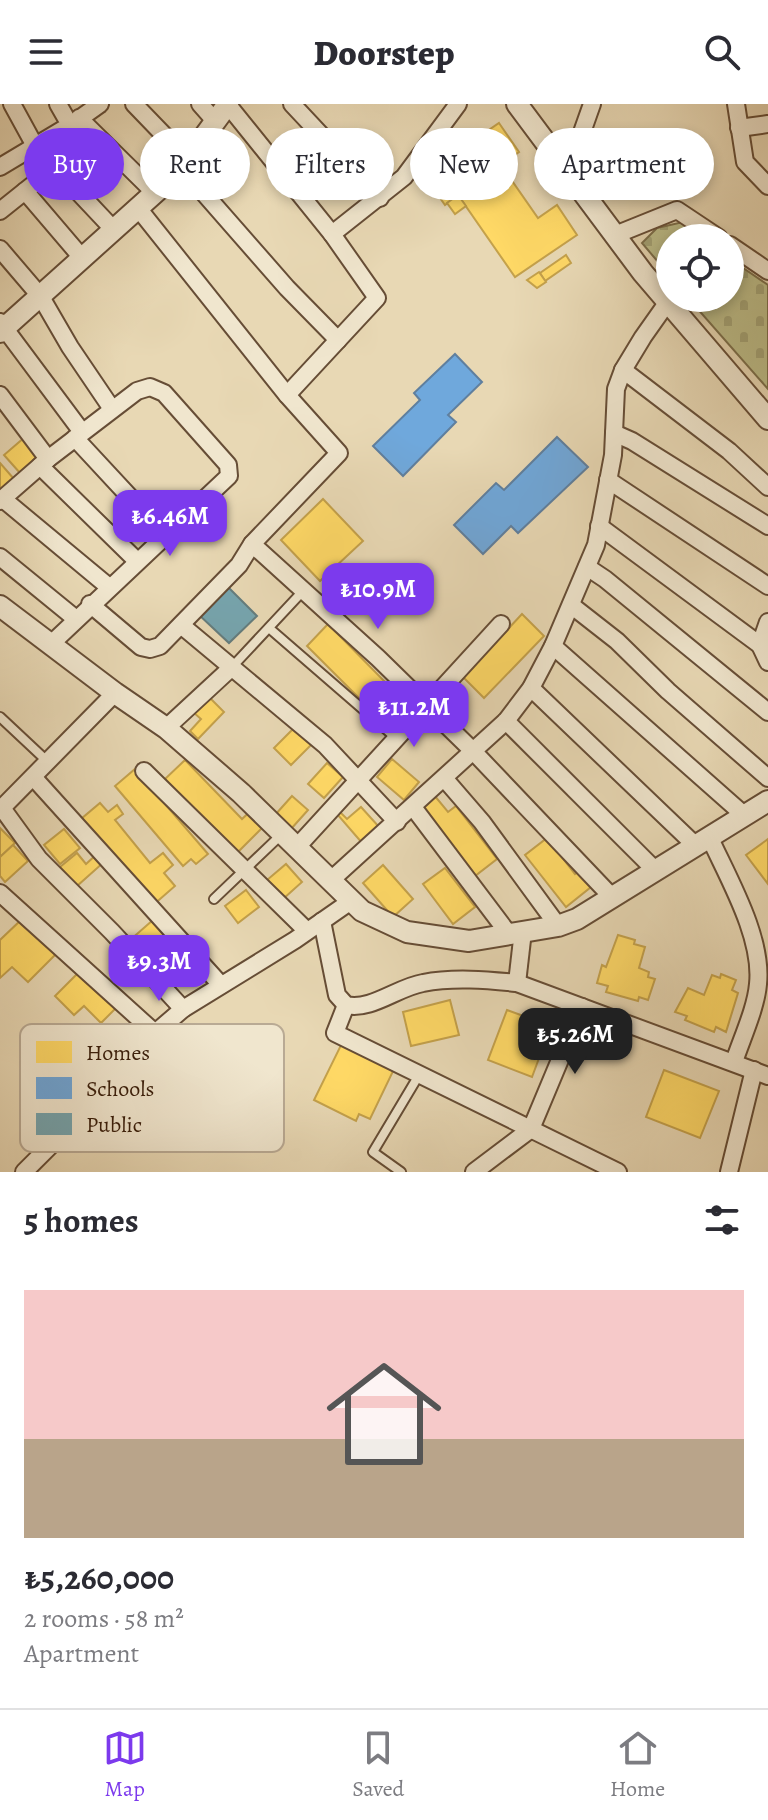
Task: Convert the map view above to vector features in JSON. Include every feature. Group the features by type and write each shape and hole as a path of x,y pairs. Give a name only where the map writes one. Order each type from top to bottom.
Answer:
{"street":[{"path":"12,104 25,128"},
{"path":"58,104 140,180"},
{"path":"64,128 100,104"},
{"path":"134,104 154,128"},
{"path":"200,104 224,110 332,234 377,298 287,395"},
{"path":"292,104 314,128"},
{"path":"394,186 404,177 458,104"},
{"path":"517,104 535,128"},
{"path":"584,128 592,104"},
{"path":"736,104 745,162 754,175 768,186"},
{"path":"210,128 224,110"},
{"path":"739,128 768,124"},
{"path":"1,163 24,152"},
{"path":"0,211 24,192"},
{"path":"33,200 83,259"},
{"path":"86,200 114,230"},
{"path":"147,200 41,297 2,327 78,435 165,535"},
{"path":"214,200 287,288 338,340"},
{"path":"332,234 377,200"},
{"path":"589,200 656,289"},
{"path":"90,604 145,648 160,646 239,565 252,544 339,453 287,395 138,208"},
{"path":"615,235 677,210 698,224"},
{"path":"0,249 41,297 112,409"},
{"path":"744,255 768,271"},
{"path":"331,880 506,721 531,688 553,646 596,545 608,480 616,389 623,370 661,312"},
{"path":"675,312 768,419"},
{"path":"623,370 729,451 768,487"},
{"path":"51,644 229,476 228,465 164,393 150,387 137,391 112,409 1,500 109,587"},
{"path":"0,395 44,462 137,561"},
{"path":"614,433 632,441 768,526"},
{"path":"608,480 768,586"},
{"path":"599,526 760,645 768,662"},
{"path":"252,544 473,751 611,896"},
{"path":"0,557 76,619"},
{"path":"587,567 768,712"},
{"path":"571,605 617,641 668,691 768,778"},
{"path":"0,606 166,728 290,840 362,911 407,932 469,941 558,926 577,919 768,801"},
{"path":"760,645 768,622"},
{"path":"290,840 358,781 501,624"},
{"path":"181,625 325,745 397,822"},
{"path":"553,646 744,815"},
{"path":"166,728 232,667"},
{"path":"531,688 702,840 742,909 757,954 758,985 734,1062"},
{"path":"115,693 1,809 39,859 183,1009"},
{"path":"506,721 654,869"},
{"path":"144,771 307,931"},
{"path":"34,778 221,985"},
{"path":"444,778 482,822 558,926"},
{"path":"413,807 515,932 517,983"},
{"path":"0,893 145,1024"},
{"path":"166,1024 183,1009 351,901"},
{"path":"322,921 337,995 346,1005 358,1006 422,983 484,980 517,983 761,1073 729,1172"},
{"path":"346,1005 335,1033 618,1172"},
{"path":"474,1172 531,1129 582,1007"},
{"path":"24,1172 44,1152"}],"lane":[{"path":"232,667 303,590"},
{"path":"269,628 397,739"},
{"path":"0,717 48,763"},
{"path":"214,899 244,871 290,840"},
{"path":"401,1172 373,1152 419,1075"}],"green space":[{"path":"656,229 656,260 642,243"},
{"path":"744,269 768,285 768,389 700,312 744,312"}],"building: Homes":[{"path":"518,189 538,218 557,205 577,235 515,277 461,200 518,200"},
{"path":"462,200 466,206 455,214 447,203"},
{"path":"566,255 571,263 545,281 540,273"},
{"path":"539,272 546,282 537,288 527,280"},
{"path":"25,437 40,455 20,473 4,455"},
{"path":"0,463 14,479 0,491"},
{"path":"323,499 363,541 320,581 281,540"},
{"path":"522,614 544,636 484,698 463,677"},
{"path":"328,624 391,688 370,709 307,646"},
{"path":"208,696 224,712 198,739 190,731 201,719 193,712"},
{"path":"294,728 311,745 291,765 274,748"},
{"path":"392,759 419,782 404,800 377,777"},
{"path":"185,760 242,819 255,807 269,821 237,853 165,779"},
{"path":"327,763 343,777 324,798 308,784"},
{"path":"135,769 208,854 196,864 191,859 183,866 115,786"},
{"path":"434,795 448,812 456,806 497,859 475,876 420,806"},
{"path":"292,796 308,810 291,829 275,815"},
{"path":"100,803 108,812 117,805 123,814 115,820 150,863 163,853 173,865 164,873 175,886 152,906 81,819"},
{"path":"361,807 380,828 363,844 337,814 340,812 347,819"},
{"path":"0,828 15,843 0,857"},
{"path":"64,829 80,848 60,864 44,845"},
{"path":"547,838 575,874 579,871 591,887 566,907 525,855"},
{"path":"768,839 768,884 746,855"},
{"path":"13,845 28,861 5,882 0,876 0,857"},
{"path":"77,853 86,864 97,854 104,862 77,886 60,867"},
{"path":"286,864 302,882 283,899 267,880"},
{"path":"383,865 413,899 393,917 363,883"},
{"path":"445,868 475,907 453,924 423,884"},
{"path":"246,890 259,907 238,923 225,906"},
{"path":"21,920 56,954 28,982 12,967 0,978 0,940"},
{"path":"153,920 194,968 172,988 130,940"},
{"path":"618,935 645,947 639,968 655,979 648,1000 639,997 638,1001 606,992 608,986 597,983 602,965 606,967"},
{"path":"78,973 96,991 100,987 118,1006 101,1023 84,1006 74,1015 55,996"},
{"path":"721,974 736,980 732,990 738,993 726,1032 716,1027 714,1032 685,1020 687,1016 675,1012 688,988 704,995 712,975 720,978"},
{"path":"450,1000 459,1035 411,1046 403,1012"},
{"path":"507,1010 551,1026 532,1077 488,1060"},
{"path":"344,1039 396,1065 370,1119 359,1114 356,1121 314,1100"},
{"path":"664,1070 719,1091 700,1138 646,1117"}],"building: Schools":[{"path":"455,354 482,382 448,415 456,422 403,476 373,446 420,400 414,393"},
{"path":"557,437 588,467 518,533 511,526 483,554 454,525 496,483 504,490"}],"building: Public":[{"path":"226,585 257,616 229,643 198,614"}]}
